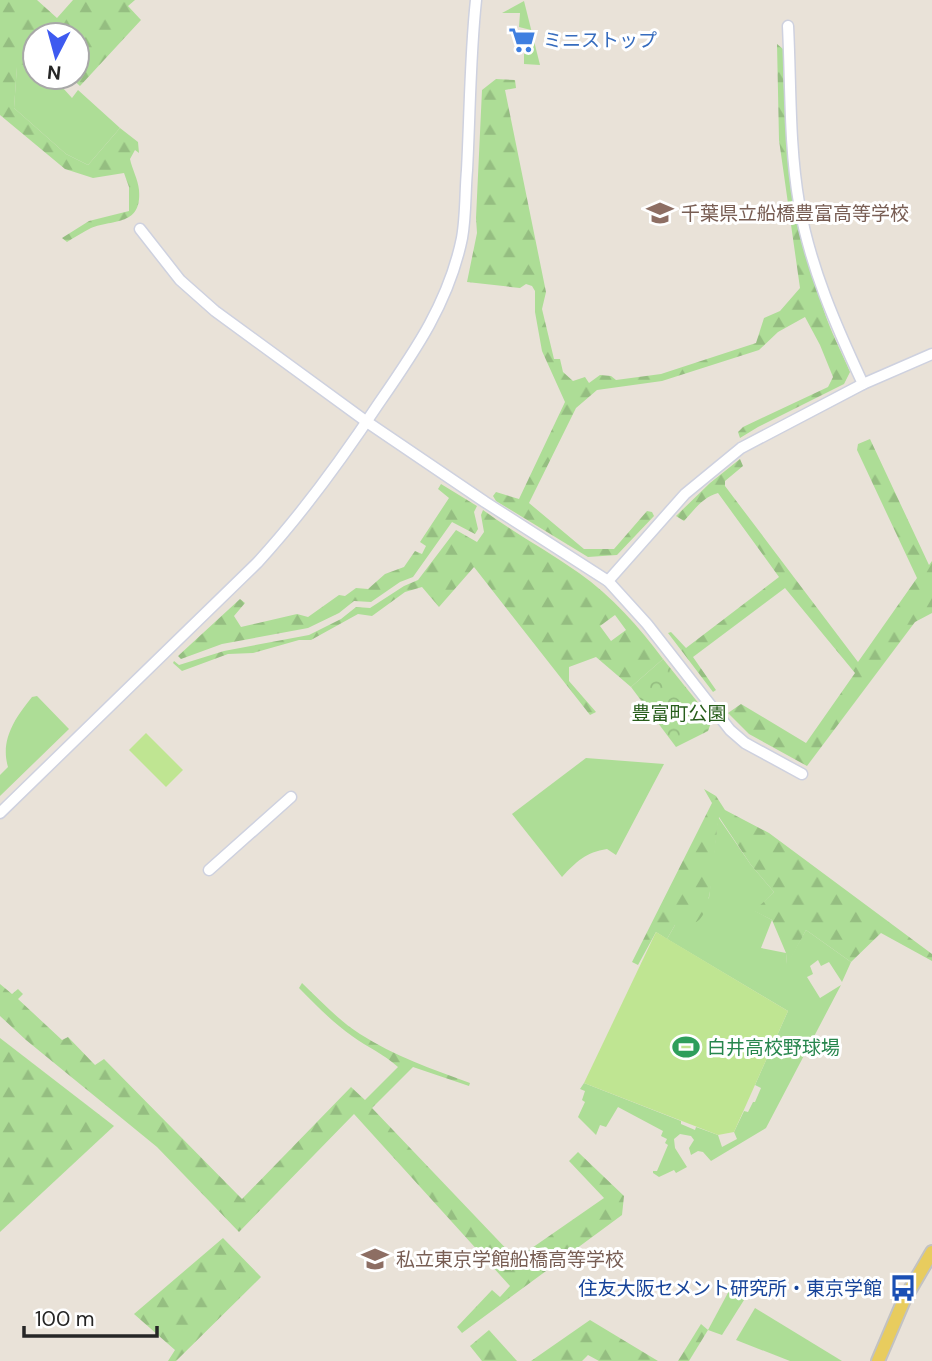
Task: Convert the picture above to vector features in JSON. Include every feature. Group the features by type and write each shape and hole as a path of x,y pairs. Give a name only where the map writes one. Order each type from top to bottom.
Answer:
{"main road":[{"path":"878,1361 904,1300 932,1252"}],"street":[{"path":"0,813 257,563 307,506 367,422 432,322 455,267 465,219 472,52 477,0"},
{"path":"788,26 791,139 799,204 828,306 863,384"},
{"path":"140,229 165,263 196,296 367,422 608,581 654,633 730,730 745,743 802,774"},
{"path":"608,581 685,494 724,460 764,434 863,384 932,354"},
{"path":"209,870 291,797"}],"green space":[{"path":"0,0 37,0 57,18 73,0 135,0 128,6 141,20 91,74 91,21 21,21 21,66 17,67 14,108 66,154 88,165 120,128 138,142 139,153 135,150 130,159 139,190 139,202 131,215 91,228 67,242 62,238 89,221 129,211 129,187 124,173 93,178 65,169 0,115"},
{"path":"524,1 540,65 524,64 531,30 519,27 520,13 502,13"},
{"path":"777,44 783,49 788,148 805,244 826,316 850,372 844,384 740,438 738,432 743,427 828,387 833,377 805,317 778,332 759,350 662,381 597,390 576,408 529,503 584,549 614,549 647,511 654,516 617,555 588,557 496,501 493,496 496,492 519,499 565,402 542,351 535,312 535,291 532,286 526,284 520,288 467,282 477,233 482,90 496,79 515,80 516,88 505,90 546,292 542,309 554,359 560,359 563,372 573,381 585,377 589,383 600,375 611,376 616,380 661,374 756,343 764,318 780,311 800,288 779,140"},
{"path":"21,65 21,91 66,91 72,98 79,91 120,128 88,165 66,154 14,108 17,66"},
{"path":"870,439 929,565 932,561 932,613 915,622 807,766 749,734 728,713 741,704 806,743 855,673 785,588 693,657 716,690 713,692 668,633 671,632 686,648 779,577 718,493 703,501 684,521 676,516 740,459 743,466 725,481 725,486 858,662 917,578 857,450 858,444"},
{"path":"441,484 477,506 474,512 478,529 475,534 452,522 413,577 400,582 371,602 354,601 339,613 308,628 222,644 181,659 178,656 240,599 245,603 234,616 241,627 297,614 308,617 339,595 345,596 356,588 368,589 385,574 404,567 415,551 422,554 426,546 420,542 449,498 438,489"},
{"path":"483,510 591,582 624,613 663,659 631,687 596,657 569,667 569,681 596,712 590,715 474,567 439,607 422,587 405,592 372,616 358,614 311,640 299,640 253,653 228,654 182,671 173,663 174,661 179,665 224,651 309,635 341,619 356,607 370,608 418,580 456,530 477,542 484,532 481,515","holes":["615,615 626,630 611,641 600,626"]},
{"name":"豊富町公園","path":"663,659 712,720 708,731 676,747 631,687"},
{"path":"37,696 69,729 0,796 0,775 8,767 6,748 11,730 32,697"},
{"path":"146,733 183,770 166,787 129,750"},
{"path":"586,758 664,764 616,855 607,849 587,855 562,877 512,814"},
{"path":"704,789 716,796 725,810 769,833 932,954 932,961 881,933 851,962 806,930 787,966 786,953 772,920 754,911 774,892 751,865 719,817 711,887 705,912 694,923 675,925 667,939 656,932 638,965 632,962 712,803"},
{"path":"718,817 751,865 774,892 755,911 772,920 761,948 786,953 787,964 806,930 851,962 842,982 829,962 821,966 818,960 810,966 813,974 807,977 820,998 841,985 766,1128 711,1161 703,1152 698,1151 691,1155 689,1148 694,1140 691,1136 680,1134 674,1139 675,1148 687,1167 659,1177 653,1171 657,1171 668,1145 665,1143 667,1139 661,1136 663,1131 618,1107 606,1127 600,1125 596,1135 578,1117 585,1102 582,1100 585,1091 580,1089 584,1083 681,1121 681,1124 695,1130 696,1127 718,1135 722,1147 737,1139 734,1132 744,1111 748,1112 755,1102 761,1088 755,1085 788,1011 667,939 675,925 709,898"},
{"name":"白井高校野球場","path":"656,932 788,1011 734,1132 718,1135 584,1083"},
{"path":"302,983 344,1023 373,1042 414,1062 470,1083 469,1086 413,1067 372,1108 516,1259 604,1198 569,1161 578,1152 624,1196 622,1215 462,1333 457,1327 492,1290 500,1297 510,1286 354,1114 239,1232 157,1147 0,1016 0,984 12,994 18,989 23,994 18,999 62,1040 68,1037 95,1065 104,1059 242,1199 351,1087 365,1100 398,1067 331,1019 299,988"},
{"path":"0,1038 114,1126 0,1232"},
{"path":"223,1238 261,1277 176,1361 168,1361 175,1350 134,1314"},
{"path":"730,1289 744,1300 722,1335 708,1330"},
{"path":"755,1308 842,1361 790,1361 736,1340"},
{"path":"590,1320 658,1361 599,1361 588,1355 582,1361 531,1361"},
{"path":"701,1324 708,1330 689,1361 678,1361"},
{"path":"489,1330 517,1361 482,1361 470,1346"}],"place":[{"name":"ミニストップ","path":"522,40"},
{"name":"千葉県立船橋豊富高等学校","path":"660,213"},
{"name":"白井高校野球場","path":"686,1047"},
{"name":"私立東京学館船橋高等学校","path":"375,1259"},
{"name":"住友大阪セメント研究所・東京学館","path":"903,1288"}]}
